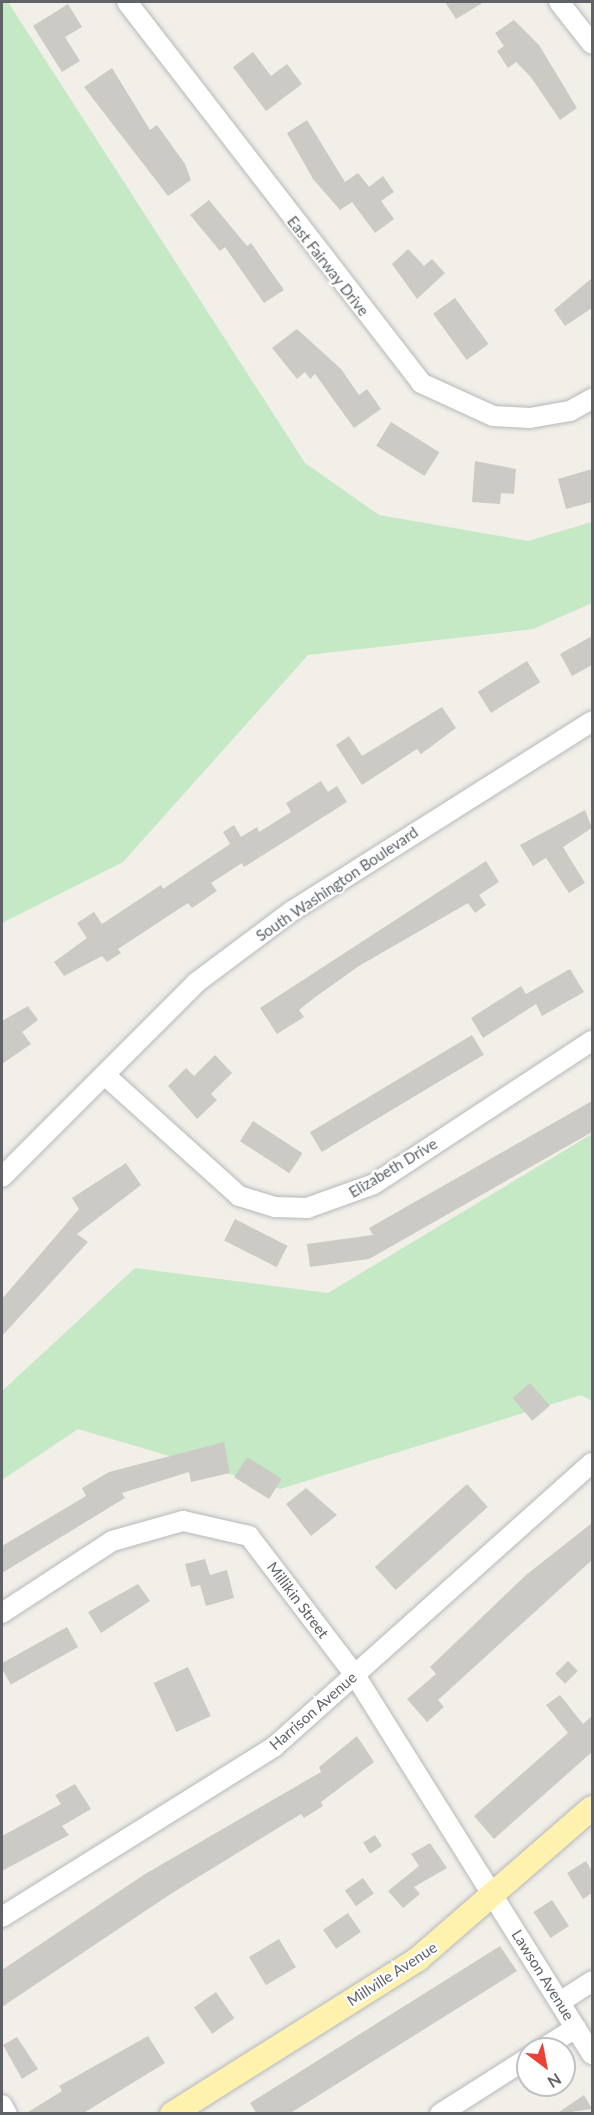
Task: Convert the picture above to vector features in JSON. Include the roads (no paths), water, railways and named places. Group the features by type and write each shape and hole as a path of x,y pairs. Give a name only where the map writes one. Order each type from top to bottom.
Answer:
{"main road":[{"name":"Millville Avenue","path":"172,2114 418,1959 592,1808"}],"street":[{"name":"East Fairway Drive","path":"127,2 421,383 493,416 530,418 570,411 592,399"},
{"path":"559,2 592,44"},
{"name":"South Washington Boulevard","path":"2,1177 106,1077 197,982 292,911 592,721"},
{"name":"Elizabeth Drive","path":"106,1077 238,1196 274,1207 307,1208 374,1184 592,1041"},
{"name":"Harrison Avenue","path":"2,1917 274,1747 592,1463"},
{"name":"Millikin Street","path":"2,1613 112,1541 183,1521 249,1536 355,1675 493,1896"},
{"name":"Lawson Avenue","path":"493,1896 592,2054"},
{"path":"560,2002 592,1981"},
{"path":"561,2037 576,2028"},
{"path":"440,2114 516,2066"},
{"path":"2,2105 7,2114"}]}
